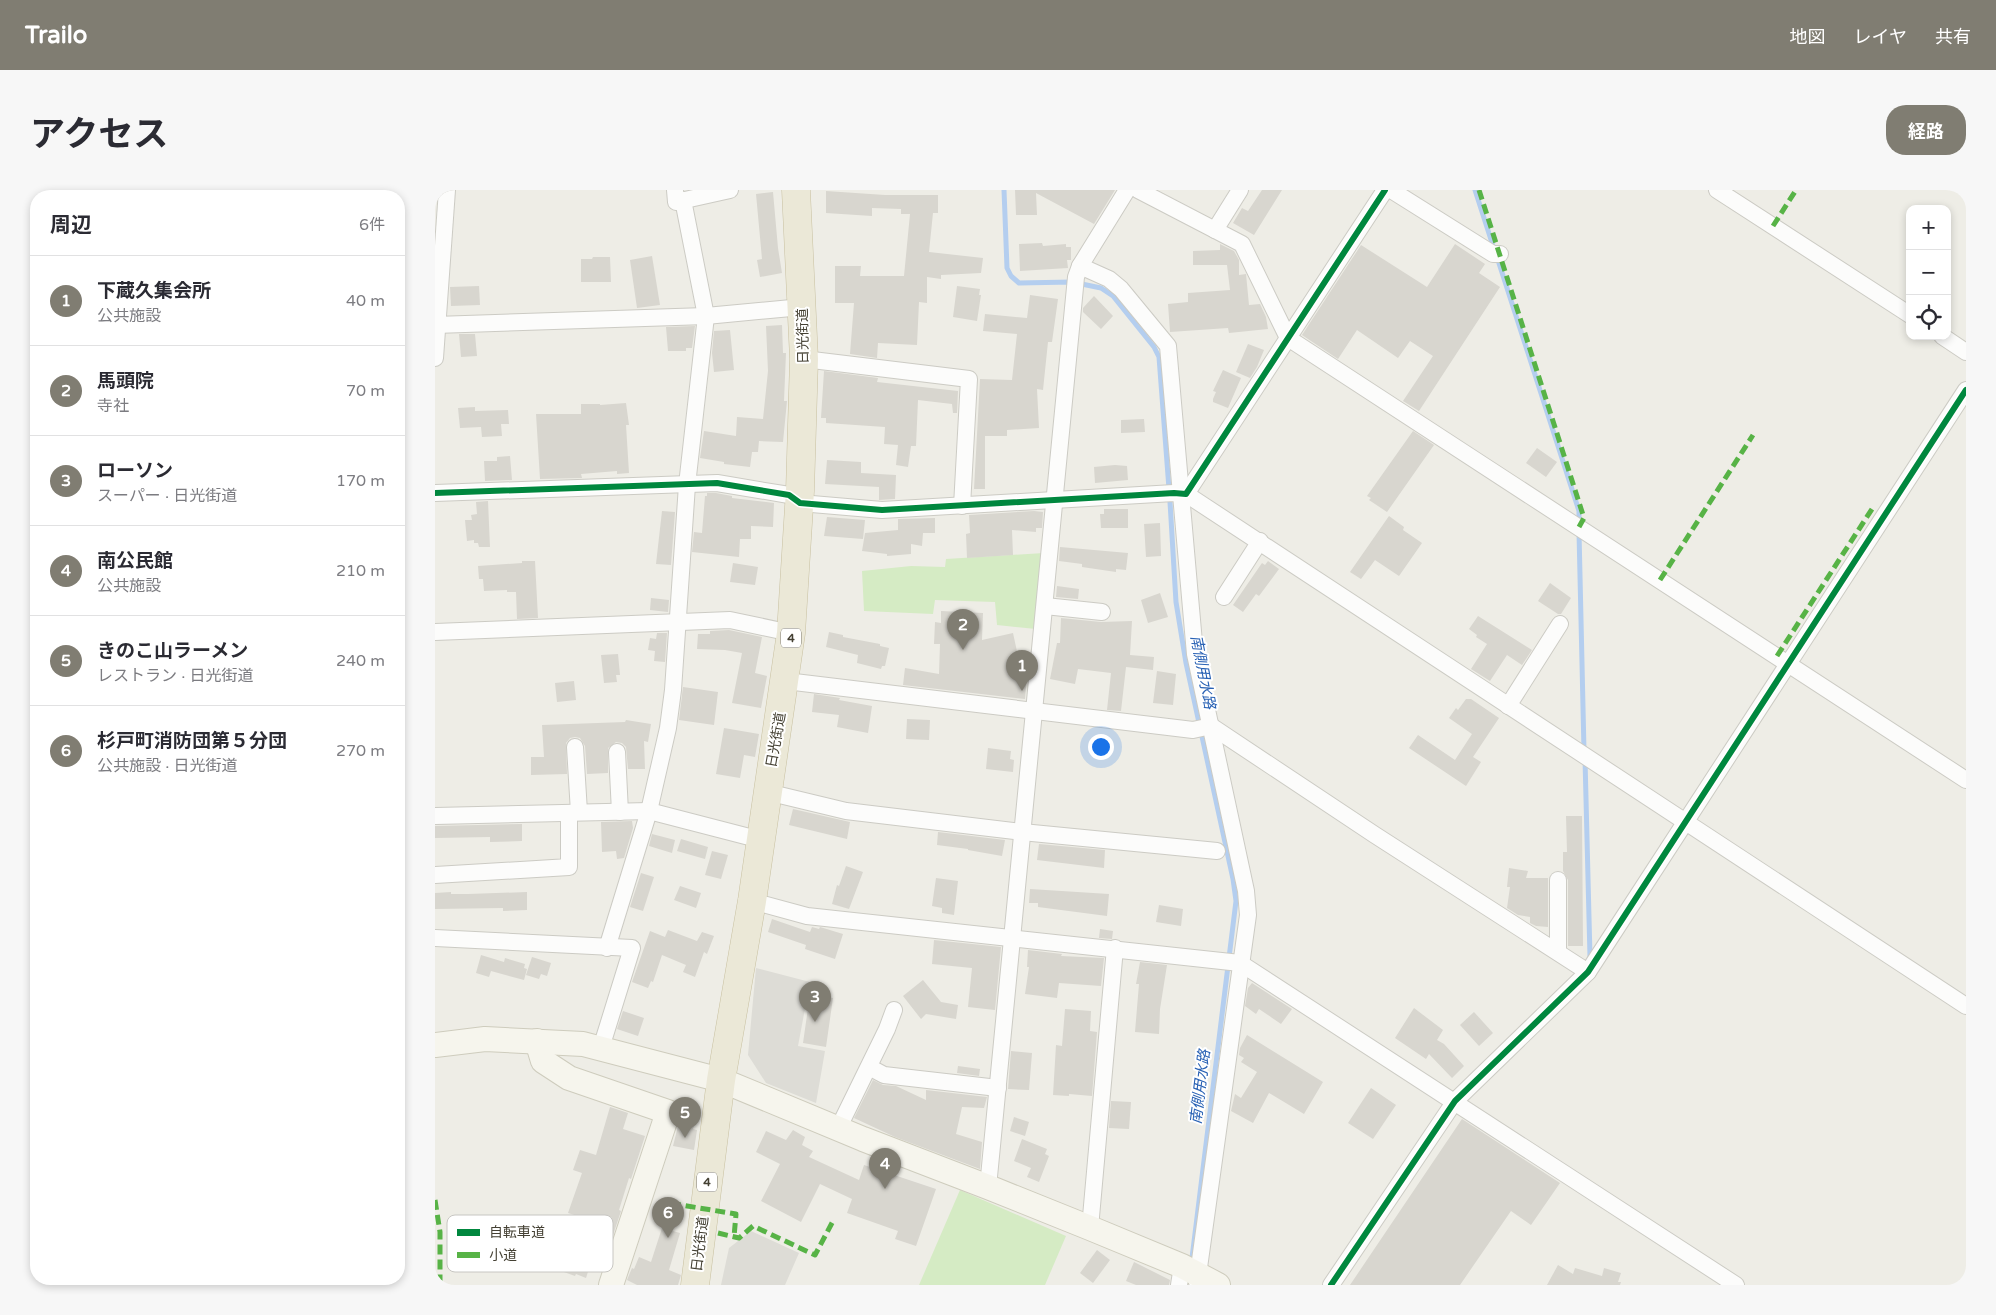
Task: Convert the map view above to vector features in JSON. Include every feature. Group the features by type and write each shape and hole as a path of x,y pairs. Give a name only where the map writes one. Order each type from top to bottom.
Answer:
{"highway":[{"name":"日光街道","path":"695,1285 721,1080 752,901 767,792 786,681 791,633 800,503 804,359 797,190"}],"street":[{"path":"435,358 447,190"},
{"path":"607,948 649,811 669,718 673,690 687,485 706,316 679,195 731,190"},
{"path":"988,1187 1077,279 1127,190"},
{"path":"1138,190 1242,244 1287,338 1966,780"},
{"path":"1215,230 1240,190"},
{"path":"1175,493 1287,338 1385,190"},
{"path":"1391,190 1493,254 1500,254"},
{"path":"1717,190 1906,312"},
{"path":"435,1045 485,1039 583,1044 721,1080 838,1129 1089,1228 1195,1279 1231,961 1248,915 1247,891 1203,728 1175,493 1168,346 1121,289 1109,279 1077,279"},
{"path":"436,325 706,316 802,307"},
{"path":"1948,340 1966,352"},
{"path":"804,359 969,380 962,506"},
{"path":"1331,1285 1455,1101 1588,972 1966,390"},
{"path":"435,493 717,483 789,495 800,503 882,510 1175,493 1260,541 1966,1006"},
{"path":"1224,597 1260,541"},
{"path":"1045,606 1102,612"},
{"path":"435,632 730,620 791,633"},
{"path":"1508,706 1561,624"},
{"path":"786,681 1203,728 1375,835 1588,972"},
{"path":"435,875 569,867 574,813 575,747"},
{"path":"617,752 620,812"},
{"path":"767,792 846,811 1022,832 1217,850"},
{"path":"435,816 649,811 761,840"},
{"path":"1558,880 1558,952"},
{"path":"752,901 807,916 1231,961 1455,1101 1735,1285"},
{"path":"435,938 632,948 601,1048"},
{"path":"1089,1228 1115,948"},
{"path":"838,1129 869,1067 894,1010"},
{"path":"537,1041 543,1061 569,1078 668,1112 611,1285"},
{"path":"869,1067 884,1075 998,1088"},
{"path":"1709,1285 1735,1285"}],"green space":[{"path":"1044,553 1036,629 997,625 995,602 935,600 933,614 864,611 862,571 911,566 945,567 946,559"},
{"path":"960,1190 1066,1236 1045,1285 919,1285"}],"shaded area":[{"path":"756,968 810,982 798,1046 825,1051 816,1103 766,1083 748,1055"},
{"path":"751,1231 799,1253 785,1285 721,1285 729,1248"}],"building":[{"path":"1015,190 1115,190 1094,224 1036,193 1037,215 1016,215"},
{"path":"1262,190 1282,190 1254,235 1233,223 1242,208 1248,211"},
{"path":"826,191 885,195 938,195 938,213 933,213 929,252 983,258 981,273 941,275 941,279 927,277 927,303 919,302 917,345 878,343 877,358 850,354 854,303 835,303 835,266 861,266 860,276 904,276 910,214 901,214 901,209 872,208 872,216 826,213"},
{"path":"773,192 782,273 760,277 757,260 762,259 756,194"},
{"path":"1042,243 1043,246 1066,244 1066,247 1071,247 1071,260 1067,260 1068,268 1020,271 1019,244"},
{"path":"1220,244 1234,251 1239,260 1239,275 1246,274 1249,305 1260,304 1266,317 1268,329 1229,333 1228,328 1170,332 1168,304 1188,302 1188,293 1230,290 1227,265 1193,265 1193,251 1220,250"},
{"path":"1455,244 1485,264 1479,273 1500,287 1419,411 1403,401 1433,356 1410,341 1398,358 1357,330 1338,359 1302,335 1361,245 1427,287"},
{"path":"652,256 660,305 637,308 630,260"},
{"path":"593,257 610,257 611,282 581,282 581,259 592,259"},
{"path":"479,286 480,305 451,306 450,287"},
{"path":"957,286 980,289 979,295 981,295 977,321 953,317"},
{"path":"1030,295 1058,299 1052,342 1048,342 1043,390 1037,389 1039,428 1007,430 1007,436 985,436 985,489 974,489 980,379 1012,380 1017,334 983,331 985,314 1027,318"},
{"path":"1094,296 1113,316 1101,329 1083,312 1083,308"},
{"path":"782,325 783,353 786,353 784,401 787,401 783,442 759,441 758,452 752,452 750,467 724,464 724,462 700,458 704,431 736,436 737,417 763,419 768,371 766,326"},
{"path":"695,326 692,348 686,348 686,351 668,351 666,327"},
{"path":"730,330 734,370 714,372 712,353 714,331"},
{"path":"459,334 475,334 477,356 461,357"},
{"path":"1248,344 1264,350 1250,378 1236,372"},
{"path":"1223,370 1241,378 1228,408 1213,402 1216,392 1213,391"},
{"path":"824,371 878,378 877,382 958,391 957,413 953,413 952,404 918,400 916,446 911,446 908,467 896,465 898,445 884,444 885,427 826,423 826,418 821,418"},
{"path":"626,403 629,425 626,425 629,473 617,474 617,471 581,474 582,478 540,479 536,414 581,414 581,404"},
{"path":"475,407 475,411 508,410 509,424 501,424 502,436 482,437 481,427 460,428 458,408"},
{"path":"1144,419 1145,432 1121,433 1121,420"},
{"path":"1413,431 1434,445 1387,512 1369,500 1371,498 1367,496"},
{"path":"1537,448 1557,462 1546,477 1526,463"},
{"path":"510,456 512,480 485,481 484,461 497,461 497,457"},
{"path":"827,460 861,462 861,473 896,475 895,499 879,500 879,487 825,484"},
{"path":"1127,466 1128,480 1095,483 1094,467"},
{"path":"707,493 774,503 773,527 751,526 751,539 740,539 739,557 692,552 694,532 702,533 705,496 707,496"},
{"path":"488,501 490,547 479,547 478,543 474,543 474,540 467,541 465,520 472,520 471,515 477,514 476,502"},
{"path":"1104,509 1128,509 1128,528 1101,528 1100,514 1104,514"},
{"path":"662,511 675,512 671,565 656,564"},
{"path":"1043,512 1042,528 1036,528 1036,532 1012,530 1013,555 967,558 966,534 970,533 969,515"},
{"path":"1389,516 1404,527 1403,530 1422,543 1399,576 1375,560 1361,579 1350,572"},
{"path":"827,517 865,520 863,539 824,536"},
{"path":"935,518 935,533 923,533 922,546 911,544 911,554 887,556 887,554 862,551 865,533 898,530 898,519"},
{"path":"1160,523 1161,556 1146,557 1144,524"},
{"path":"1060,547 1128,553 1126,570 1116,569 1116,572 1082,567 1082,564 1059,561"},
{"path":"522,561 535,561 538,618 517,619 516,592 507,592 507,590 484,591 483,579 479,579 478,566 522,563"},
{"path":"1268,561 1279,569 1259,596 1256,594 1243,612 1233,605 1262,563 1265,565"},
{"path":"733,563 758,567 755,585 730,582"},
{"path":"1550,583 1571,598 1561,614 1538,601"},
{"path":"1057,586 1079,589 1078,599 1056,597"},
{"path":"1160,593 1168,617 1148,623 1141,600"},
{"path":"651,598 669,600 668,612 650,610"},
{"path":"941,611 983,613 982,640 1013,633 1019,656 1020,676 1027,676 1025,699 903,685 905,668 939,674 940,644 934,644 935,622 941,623"},
{"path":"1478,616 1532,650 1522,665 1507,655 1490,681 1471,669 1487,644 1476,637 1477,635 1469,629"},
{"path":"1061,618 1101,622 1132,621 1130,655 1154,657 1153,670 1126,667 1121,711 1107,710 1111,673 1078,669 1075,684 1050,679 1057,643 1060,643"},
{"path":"729,630 762,637 755,673 767,676 761,708 732,703 742,653 697,649 698,634 710,634 710,631"},
{"path":"829,632 843,635 843,637 880,644 880,646 889,648 885,666 882,666 881,669 857,663 858,655 826,647"},
{"path":"657,633 667,633 665,662 654,661 655,651 648,650 650,638 656,639"},
{"path":"618,654 620,675 616,675 617,682 604,683 601,655"},
{"path":"1157,671 1176,674 1173,705 1153,703"},
{"path":"574,681 576,700 557,702 555,683"},
{"path":"683,687 718,692 714,725 679,720"},
{"path":"814,694 872,706 868,733 837,727 839,715 812,712"},
{"path":"1466,699 1471,699 1499,718 1473,757 1481,762 1466,786 1409,748 1418,735 1455,760 1472,734 1449,718"},
{"path":"907,719 930,720 929,740 906,739"},
{"path":"626,720 651,724 648,742 644,741 645,769 628,769 626,747 622,743 616,742 608,748 608,773 587,774 585,746 580,738 575,737 570,738 566,743 567,774 531,775 531,757 544,757 542,725 625,722"},
{"path":"724,728 759,734 755,757 744,755 740,778 716,774"},
{"path":"988,748 1011,751 1010,759 1014,760 1013,772 986,769"},
{"path":"793,809 850,822 847,839 789,825"},
{"path":"1566,816 1582,816 1583,946 1568,946 1568,880 1563,871 1563,852 1567,852"},
{"path":"632,821 633,828 624,858 617,859 616,851 602,852 601,822"},
{"path":"522,824 522,841 490,842 490,837 435,838 435,826"},
{"path":"938,832 1005,840 1002,856 937,845"},
{"path":"652,834 675,840 672,853 649,846"},
{"path":"681,839 708,847 705,859 677,851"},
{"path":"1039,844 1105,850 1104,868 1037,860"},
{"path":"712,851 728,855 721,879 705,875"},
{"path":"846,866 863,872 849,909 832,904 837,885 839,886"},
{"path":"1509,868 1528,871 1526,878 1548,878 1548,927 1536,926 1530,923 1530,917 1518,915 1507,908 1510,887 1507,887"},
{"path":"641,873 654,877 643,911 630,907"},
{"path":"936,878 958,881 954,915 942,913 942,908 932,906"},
{"path":"680,886 701,893 696,908 674,900"},
{"path":"1030,889 1109,894 1107,916 1038,907 1038,903 1029,903"},
{"path":"451,892 451,894 468,894 527,892 527,910 503,911 503,908 435,909 435,893"},
{"path":"1159,905 1183,909 1181,926 1156,922"},
{"path":"772,919 810,932 812,927 819,929 820,927 843,934 835,959 805,949 806,945 768,932"},
{"path":"1100,929 1113,931 1112,939 1099,938"},
{"path":"668,930 697,941 702,932 714,936 707,954 704,952 695,977 683,972 686,965 662,955 653,982 651,981 648,988 632,982 650,931 665,937"},
{"path":"934,940 1001,947 995,1010 968,1007 972,968 932,964"},
{"path":"1028,950 1062,954 1061,956 1104,958 1101,986 1059,983 1057,998 1025,994 1029,967 1027,967"},
{"path":"481,955 504,962 505,958 525,964 524,968 527,969 524,980 491,971 489,977 476,973"},
{"path":"532,957 551,963 547,976 541,974 539,979 526,975"},
{"path":"1140,962 1167,965 1160,1009 1159,1034 1135,1032 1139,984 1136,984"},
{"path":"923,980 941,1002 958,1005 956,1019 926,1014 921,1019 903,996"},
{"path":"1252,983 1292,1009 1281,1024 1259,1009 1256,1014 1245,1006 1248,988"},
{"path":"810,994 833,998 826,1047 803,1043"},
{"path":"1414,1008 1443,1030 1437,1040 1444,1044 1464,1066 1452,1078 1429,1054 1426,1059 1395,1038"},
{"path":"1065,1009 1091,1011 1090,1031 1097,1032 1092,1096 1053,1095 1056,1045 1062,1046"},
{"path":"623,1011 644,1018 638,1036 617,1029"},
{"path":"1474,1012 1493,1033 1479,1046 1460,1025"},
{"path":"1247,1035 1323,1082 1304,1114 1269,1093 1253,1123 1231,1111 1235,1094 1241,1098 1257,1072 1241,1062 1244,1058 1239,1055 1240,1048"},
{"path":"1011,1051 1032,1053 1029,1090 1008,1089"},
{"path":"958,1066 980,1069 979,1076 957,1073"},
{"path":"873,1080 883,1085 896,1086 926,1100 926,1090 987,1097 984,1108 962,1107 956,1134 982,1142 980,1169 895,1137 854,1118"},
{"path":"1371,1088 1396,1105 1373,1139 1348,1123"},
{"path":"1111,1101 1131,1102 1129,1129 1109,1128"},
{"path":"689,1102 700,1106 693,1129 697,1130 694,1150 673,1146 678,1126 681,1126"},
{"path":"610,1107 628,1113 623,1129 645,1136 631,1179 629,1178 613,1235 613,1215 574,1215 568,1213 582,1173 573,1170 580,1150 596,1155"},
{"path":"1014,1117 1029,1122 1025,1136 1010,1131"},
{"path":"1462,1119 1560,1183 1531,1225 1511,1211 1460,1285 1350,1285"},
{"path":"793,1130 805,1137 802,1145 813,1151 809,1157 859,1180 864,1165 936,1189 916,1246 895,1239 898,1231 847,1213 852,1199 820,1184 801,1222 761,1201 780,1164 756,1152 766,1131 786,1140"},
{"path":"1022,1139 1047,1149 1045,1154 1049,1156 1039,1182 1027,1177 1031,1168 1014,1161"},
{"path":"662,1228 680,1233 669,1270 681,1275 678,1285 637,1285 627,1280 639,1257 651,1262"},
{"path":"1097,1250 1110,1260 1093,1283 1080,1273"},
{"path":"1134,1262 1170,1280 1169,1285 1136,1285 1126,1281"},
{"path":"1558,1265 1573,1274 1575,1268 1602,1276 1604,1268 1621,1273 1618,1282 1621,1282 1620,1285 1547,1285"},
{"path":"564,1272 588,1272 586,1278 576,1274 575,1276"}],"waterway":[{"name":"南側用水路","path":"1004,190 1007,268 1011,276 1019,283 1072,282 1101,288 1113,296 1154,347 1159,357 1176,602 1186,663 1233,879 1236,901 1192,1258"},
{"path":"1475,190 1494,249"},
{"path":"1497,257 1579,511 1579,523"},
{"path":"1579,532 1584,751"},
{"path":"1585,759 1590,957"}],"marked path":[{"path":"1479,190 1584,518 1579,527"},
{"path":"1773,226 1796,190"},
{"path":"1660,580 1753,435"},
{"path":"1777,656 1872,509"},
{"path":"435,1200 440,1232 440,1285"},
{"path":"672,1223 675,1204 736,1214 734,1237"},
{"path":"718,1233 739,1238 753,1226 815,1255 833,1221"}],"cycle path":[{"path":"435,493 717,483 789,495 800,503 882,510 1174,493 1186,494 1385,190"},
{"path":"1331,1285 1455,1101 1588,972 1966,390"}],"place":[{"name":"馬頭院","path":"963,650"},
{"name":"下蔵久集会所","path":"1022,691"},
{"name":"ローソン","path":"815,1022"},
{"name":"きのこ山ラーメン","path":"685,1138"},
{"name":"南公民館","path":"885,1189"},
{"name":"杉戸町消防団第５分団","path":"668,1238"}]}
